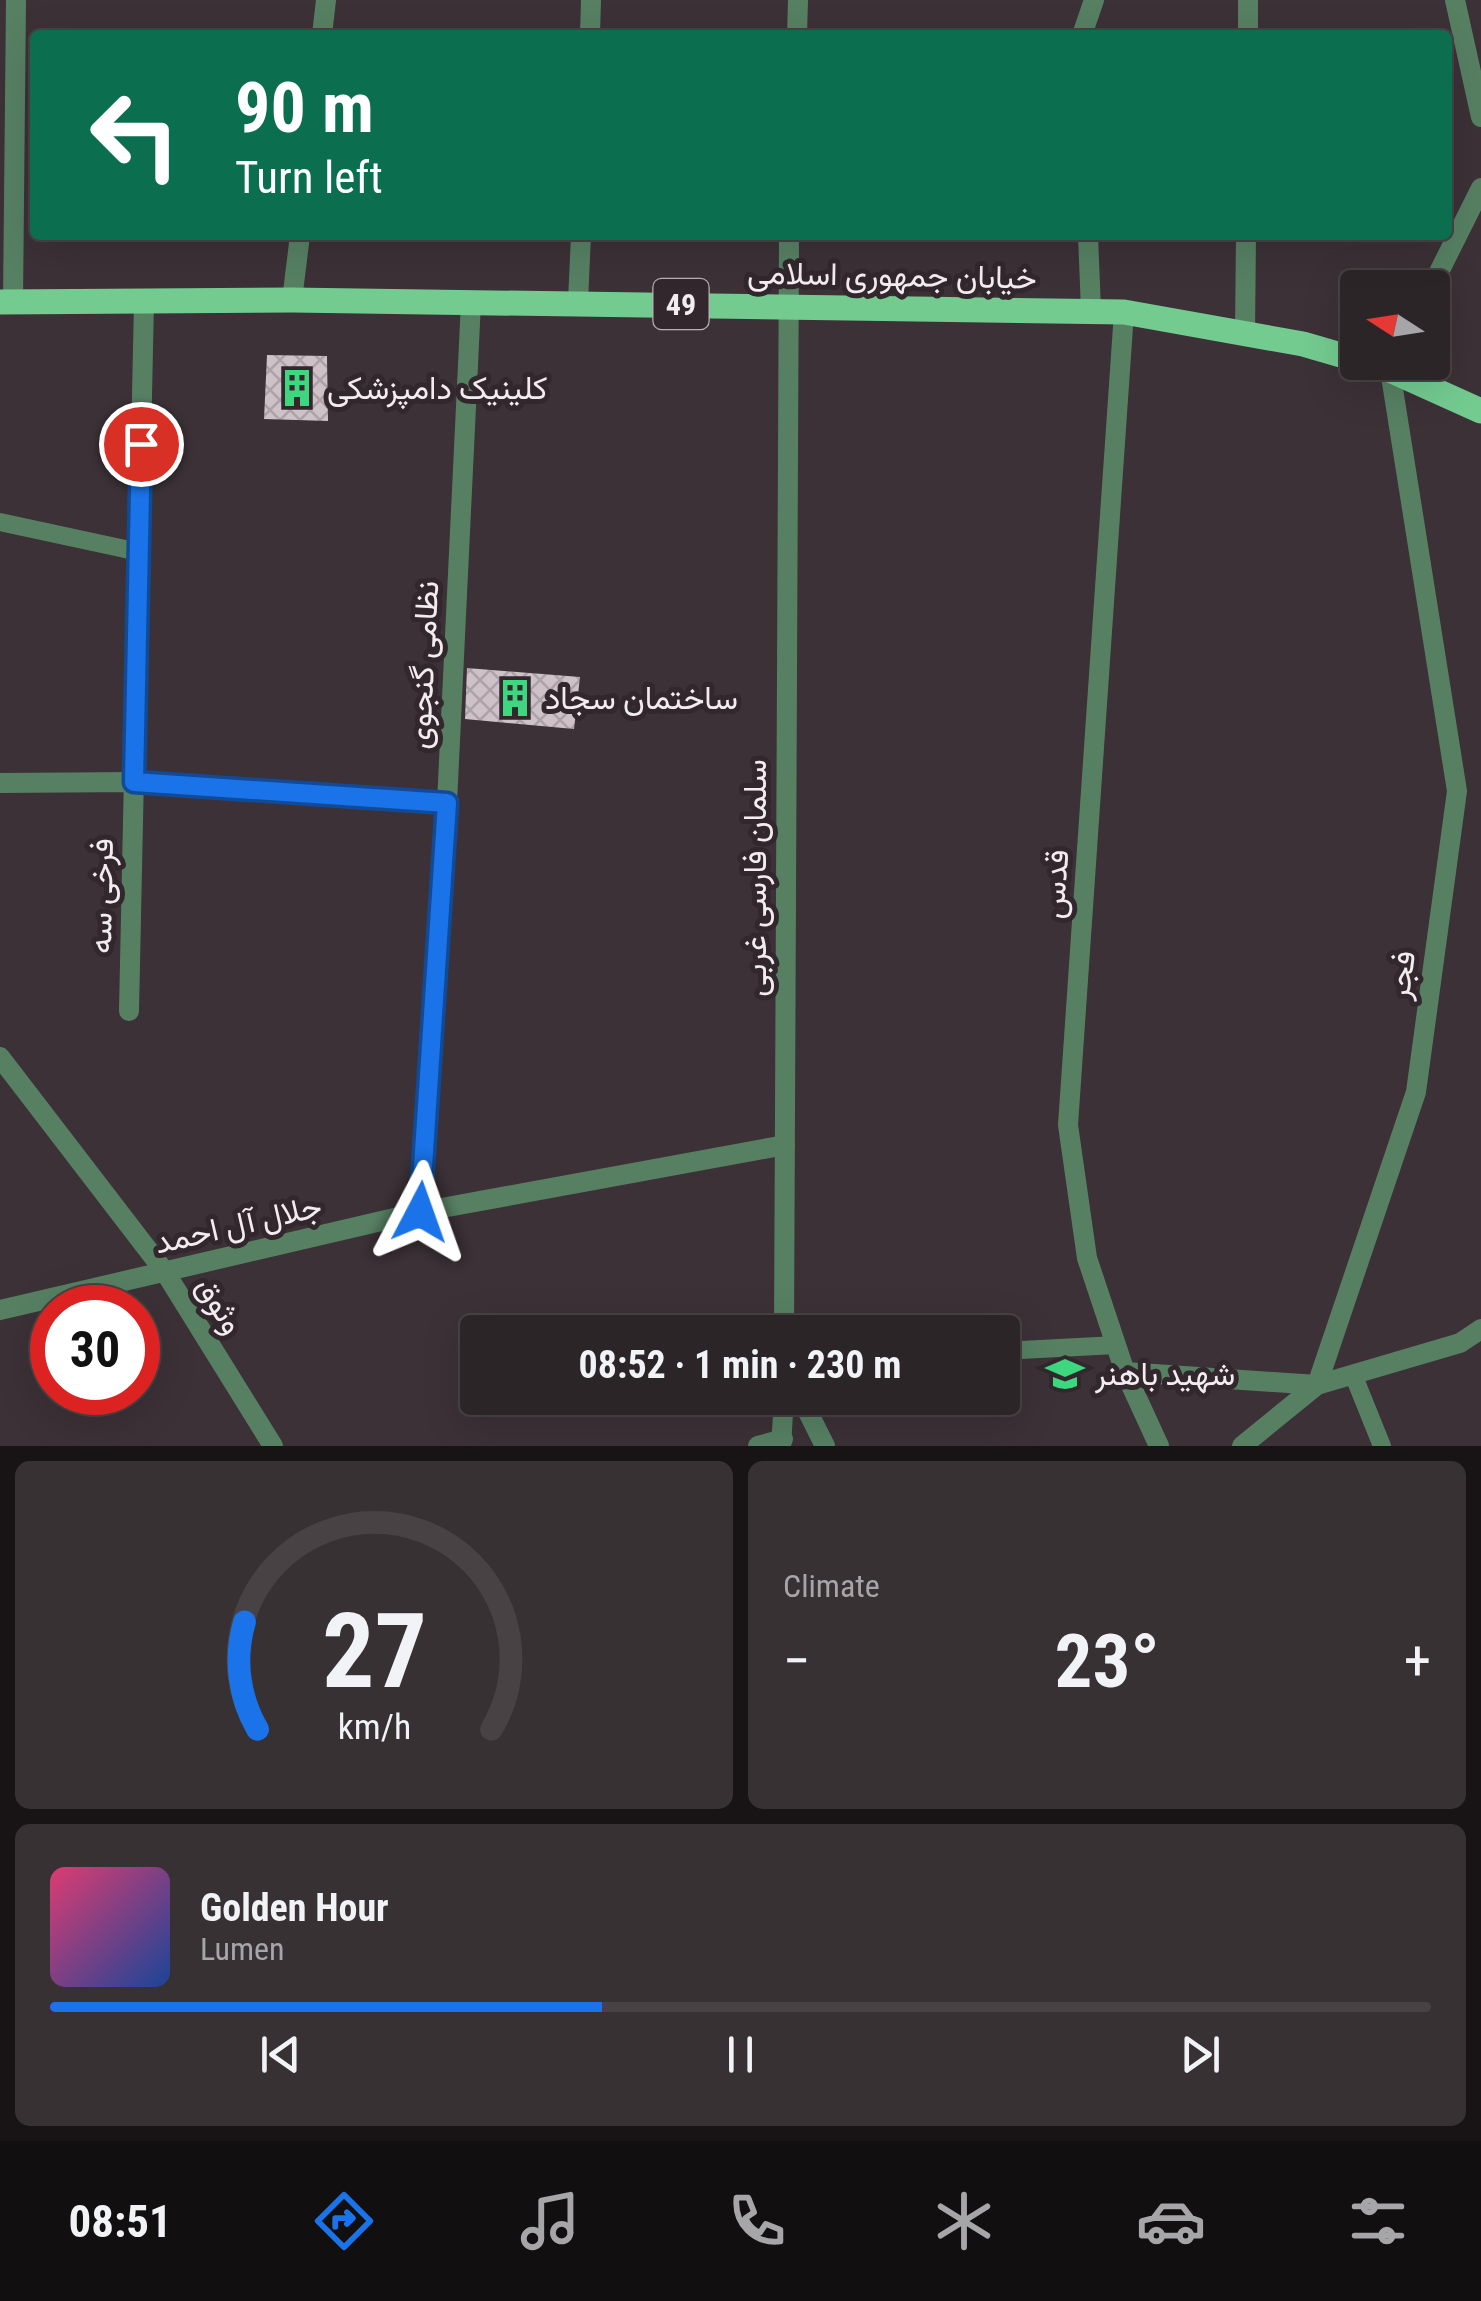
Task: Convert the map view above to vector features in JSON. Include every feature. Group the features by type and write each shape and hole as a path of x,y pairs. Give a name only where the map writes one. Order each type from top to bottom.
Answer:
{"main road":[{"name":"خیابان جمهوری اسلامی","path":"6,302 578,302 1124,312 1302,344 1340,355"},
{"path":"1415,380 1481,411"}],"street":[{"path":"6,302 16,0"},
{"path":"323,30 326,0"},
{"path":"590,30 591,0"},
{"path":"797,30 798,0"},
{"path":"1084,30 1094,0"},
{"path":"1248,0 1248,30"},
{"path":"1455,0 1481,117"},
{"path":"1441,270 1481,188"},
{"path":"292,300 299,240"},
{"path":"578,302 581,240"},
{"name":"سلمان فارسی غربی","path":"784,1315 790,240"},
{"path":"1088,240 1091,311"},
{"path":"1245,334 1246,240"},
{"name":"فرخی سه","path":"129,1011 144,300"},
{"name":"نظامی گنجوی","path":"420,1212 447,803 472,302"},
{"name":"قدس","path":"1124,312 1068,1125 1087,1258 1125,1372 1159,1446"},
{"name":"فجر","path":"1317,1385 1416,1092 1456,790 1386,380"},
{"path":"0,783 134,782 447,803"},
{"name":"وثوق","path":"0,1058 165,1272 273,1446"},
{"name":"جلال آل احمد","path":"0,1310 420,1212 785,1145"},
{"path":"1125,1372 1317,1385 1460,1342 1481,1329"},
{"path":"1242,1446 1317,1385"},
{"path":"758,1446 782,1442 783,1415"},
{"path":"810,1415 825,1446"}],"lane":[{"path":"0,522 139,552"},
{"path":"1020,1350 1116,1344"},
{"path":"1353,1374 1382,1446"}],"building":[{"name":"کلینیک دامپزشکی","path":"267,355 327,356 328,421 264,419"},
{"name":"ساختمان سجاد","path":"467,668 580,677 574,729 465,719"}],"place":[{"name":"کلینیک دامپزشکی","path":"297,388"},
{"name":"ساختمان سجاد","path":"515,698"},
{"name":"شهید باهنر","path":"1065,1374"}],"route":[{"path":"141,444 134,782 447,803 420,1212"}]}
